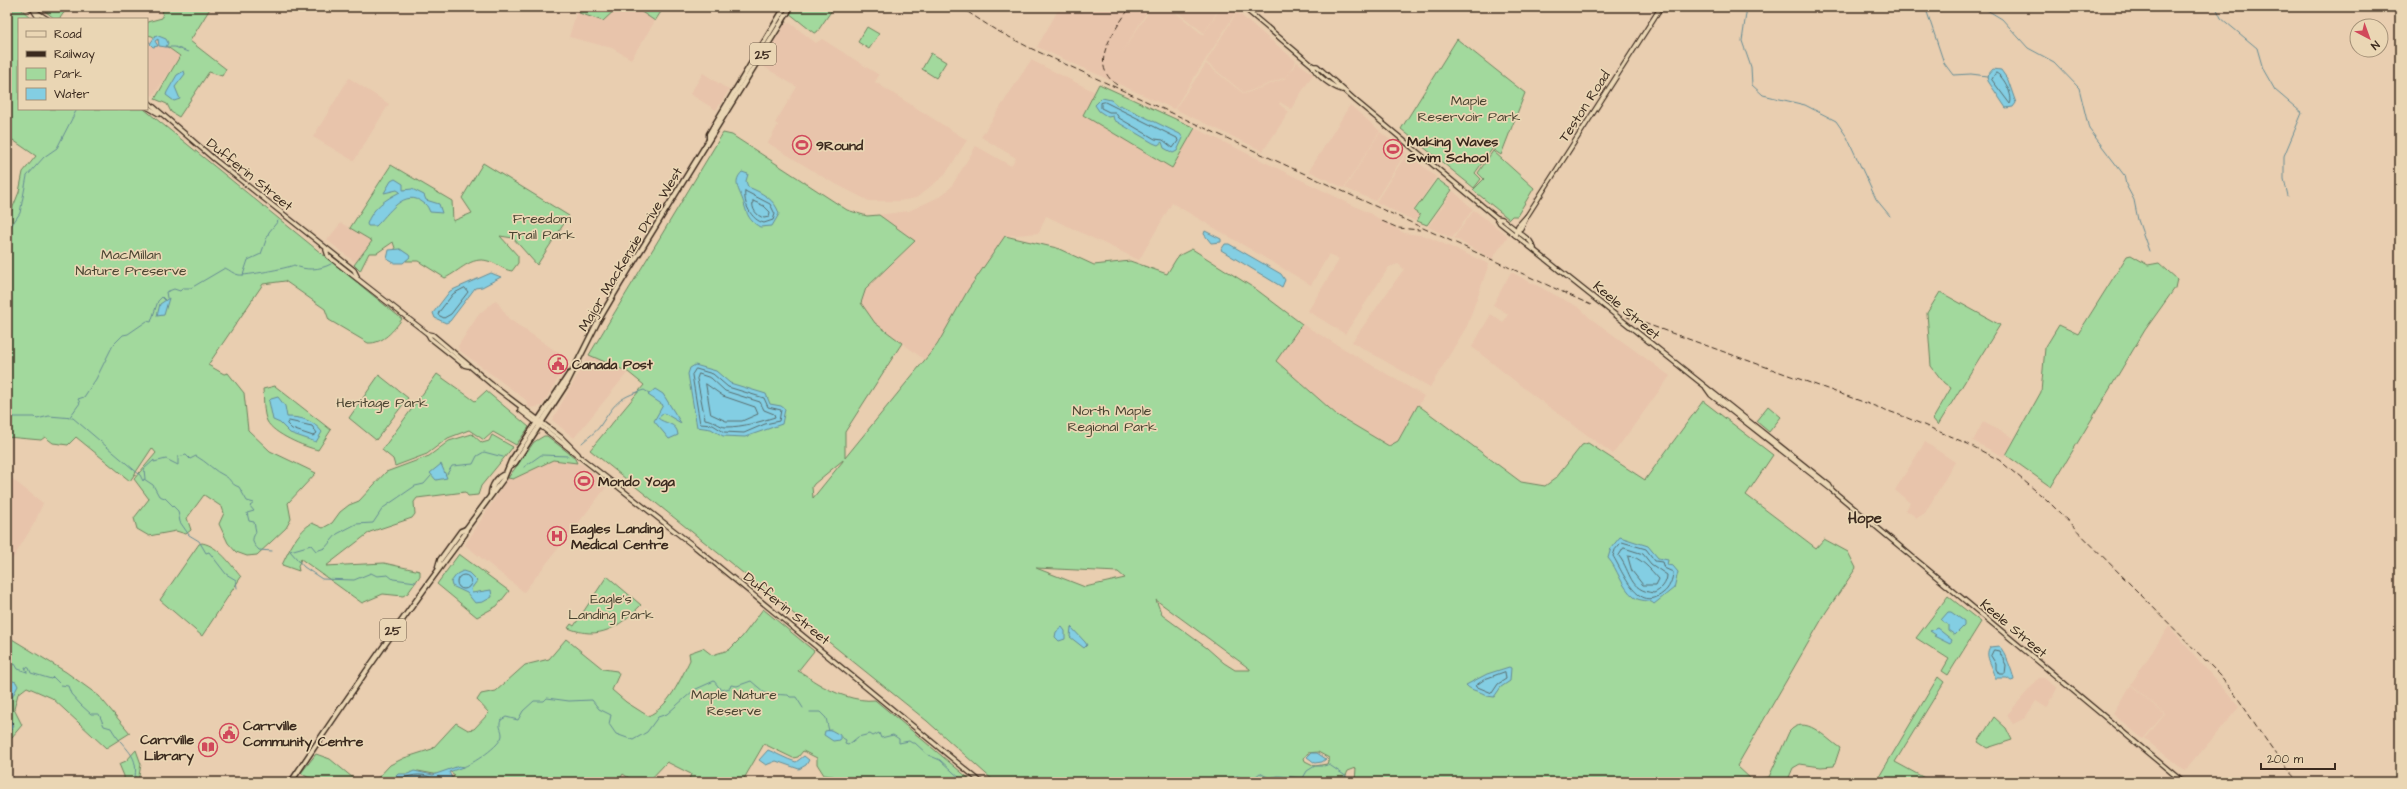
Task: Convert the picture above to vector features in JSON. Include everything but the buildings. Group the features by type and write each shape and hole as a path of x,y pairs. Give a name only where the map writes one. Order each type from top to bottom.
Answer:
{"main road":[{"path":"29,7 38,18"},
{"name":"Major MacKenzie Drive West","path":"709,139 709,134 785,7"},
{"name":"Major MacKenzie Drive West","path":"291,782 348,694 438,567 440,560 461,531 466,529 504,478 510,466 515,463 571,372 601,316 792,7"},
{"name":"Keele Street","path":"1243,7 1313,66 1317,66 1342,90 1497,218 1502,219 1516,233 1530,241 1535,248 1706,388 1732,412 1832,490 2183,782"},
{"name":"Teston Road","path":"1516,233 1518,226 1526,216 1661,7"},
{"path":"34,12 45,18"},
{"name":"Dufferin Street","path":"148,102 160,114 326,250 328,256 357,276 428,334 430,338 521,407 981,782"},
{"name":"Dufferin Street","path":"148,108 160,114"}],"shaded area":[{"path":"578,7 634,7 655,21 631,59 612,48 569,37"},
{"path":"1060,7 1150,7 1121,54 1152,7 1169,7 1203,35 1221,7 1229,7 1236,12 1174,109 1037,47"},
{"path":"1171,7 1220,7 1204,33"},
{"path":"1237,12 1296,61 1286,77 1244,93 1206,62"},
{"path":"790,23 816,43 822,39 879,75 875,82 967,140 945,175 916,198 899,201 869,201 828,180 768,143 778,125 775,123 797,87 761,65 784,24"},
{"path":"152,37 180,56 153,96 148,93 148,43"},
{"path":"1031,60 1095,92 1083,114 1171,168 1195,128 1371,214 1404,233 1426,236 1489,264 1467,326 1430,387 1352,342 1404,269 1398,264 1389,267 1345,334 1308,311 1339,260 1329,254 1311,285 1172,203 1139,260 1046,216 1039,233 1005,236 968,290 937,345 925,360 875,323 861,303 866,288 915,241 879,215 909,211 941,196 951,187 976,146 1011,166 1016,158 981,137"},
{"path":"1297,62 1313,74 1291,109 1280,102 1279,104 1289,112 1263,151 1175,109 1206,64 1244,94 1286,78"},
{"path":"703,73 729,90 716,110 690,94"},
{"path":"349,78 389,104 354,161 313,137"},
{"path":"1350,105 1380,131 1344,188 1309,171"},
{"path":"1380,132 1406,152 1375,201 1345,188"},
{"path":"1407,153 1436,177 1413,211 1419,215 1415,221 1376,202"},
{"path":"1453,191 1473,209 1452,238 1428,227"},
{"path":"1474,210 1508,236 1492,259 1454,238"},
{"path":"341,223 372,241 356,263 327,240"},
{"path":"1511,272 1580,308 1590,318 1670,376 1613,454 1534,396 1472,347 1491,314 1503,323 1508,314 1493,305"},
{"path":"496,300 509,319 569,360 542,406 529,408 526,400 459,350 458,346 479,314"},
{"path":"1302,324 1424,396 1393,448 1337,415 1276,361"},
{"path":"589,355 628,372 574,438 552,420"},
{"path":"1983,422 2014,438 2004,457 1973,441"},
{"path":"1925,442 1955,462 1925,513 1917,518 1906,510 1910,503 1895,490"},
{"path":"553,460 582,464 608,485 524,592 465,545 508,478 513,479"},
{"path":"7,475 43,503 35,522 13,558 7,554"},
{"path":"2169,626 2239,707 2185,771 2145,739 2165,714 2131,684"},
{"path":"2039,678 2044,678 2057,688 2047,708 2036,701 2025,718 2013,724 2007,715"},
{"path":"2131,685 2164,714 2143,739 2113,714"}],"green space":[{"name":"MacMillan Nature Preserve","path":"7,7 19,7 31,18 18,18 18,110 145,110 402,319 388,336 379,341 368,343 329,320 325,309 285,281 263,284 208,365 224,374 228,373 244,393 248,430 270,451 316,473 288,503 291,519 286,528 257,555 247,556 236,552 228,543 219,524 224,513 222,507 204,495 187,518 191,530 186,534 176,531 149,536 137,529 134,518 149,499 134,479 156,453 152,448 130,481 76,437 68,445 53,443 45,437 41,440 7,437 7,222 19,192 23,172 36,156 7,136"},
{"path":"40,7 68,7 60,18 54,18"},
{"path":"163,7 211,7 190,41 226,69 222,76 209,72 179,117 171,112 167,104 155,99 180,56 152,36 148,35 148,22 162,18"},
{"path":"582,7 618,7 603,21 579,13"},
{"path":"634,7 664,7 655,21"},
{"path":"793,7 834,7 817,32 814,33 789,13"},
{"path":"867,27 879,34 869,49 858,42"},
{"name":"Maple Reservoir Park","path":"1457,39 1525,93 1501,155 1492,149 1475,173 1481,179 1474,188 1401,129"},
{"path":"931,53 946,62 936,78 922,69"},
{"path":"1099,84 1195,128 1172,168 1083,115"},
{"name":"North Maple Regional Park","path":"723,133 732,135 847,210 867,216 879,215 915,241 866,288 861,303 875,323 902,343 845,432 845,458 937,345 968,290 1005,236 1057,248 1094,265 1130,261 1167,274 1178,256 1192,249 1257,290 1302,324 1276,361 1337,415 1389,446 1398,441 1418,405 1521,482 1545,486 1556,478 1582,445 1588,443 1645,480 1703,401 1773,455 1746,495 1816,548 1824,539 1848,552 1856,568 1826,612 1737,766 1752,780 1769,777 1789,732 1795,727 1802,725 1815,729 1840,748 1834,766 1821,767 1800,764 1793,768 1787,782 1355,782 1356,768 1348,771 1343,782 995,782 927,721 590,450 644,385 628,372 589,355","holes":["843,460 813,498 812,487","1036,568 1118,572 1125,578 1085,587","1156,600 1250,670 1235,670 1162,615","1318,752 1329,758 1327,764 1315,766 1305,761 1304,758 1308,753"]},
{"path":"1493,151 1534,188 1517,216 1512,216 1509,219 1473,190 1484,179 1478,173"},
{"name":"Freedom Trail Park","path":"483,163 569,216 537,265 513,238 500,236 518,256 518,263 512,271 494,263 482,260 471,262 445,278 418,261 406,261 409,256 400,249 396,251 393,242 377,253 369,253 360,271 354,265 372,241 350,228 391,165 452,201 453,221 472,213 462,198"},
{"path":"1437,179 1452,190 1427,225 1417,221 1420,215 1414,211"},
{"path":"2131,255 2148,265 2159,263 2177,279 2175,288 2145,330 2051,487 2006,455 2041,392 2045,348 2059,325 2078,334 2127,256"},
{"path":"1940,292 2000,325 1938,425 1933,419 1951,388 1944,383 1931,366 1927,313"},
{"path":"437,374 475,401 486,391 529,427 516,445 493,432 484,440 469,430 448,438 427,454 395,466 393,459 382,450"},
{"name":"Heritage Park","path":"379,375 408,398 376,440 349,418"},
{"path":"275,386 331,430 318,450 305,446 282,435 270,426 264,410 263,389"},
{"path":"1768,406 1781,417 1769,432 1756,421"},
{"path":"472,434 482,443 489,441 492,435 513,447 481,486 478,495 468,496 465,492 417,498 414,502 415,514 412,518 370,532 326,566 384,563 420,571 420,576 408,593 403,596 383,594 362,603 301,559 298,566 299,571 282,565 298,536 307,526 312,523 323,528 332,523 340,512 349,505 359,501 386,472 429,456 449,441"},
{"path":"544,436 547,436 574,457 577,463 553,460 513,479 508,478 534,442"},
{"path":"202,543 219,552 241,577 202,636 160,600 199,544"},
{"path":"459,554 509,591 497,606 477,617 437,584"},
{"name":"Eagle's Landing Park","path":"607,576 641,605 625,620 608,630 590,633 579,632 568,628 571,624 574,626"},
{"path":"1948,596 1981,622 1948,675 1942,671 1949,659 1916,638"},
{"name":"Maple Nature Reserve","path":"763,609 814,651 798,671 823,687 838,693 861,700 875,700 973,782 841,782 833,776 824,775 817,764 817,758 803,751 798,757 793,758 764,744 742,782 688,782 691,774 667,762 648,782 635,782 623,774 618,782 449,782 455,775 449,771 439,775 418,771 390,782 374,782 390,765 404,758 432,749 456,723 468,730 474,729 489,713 477,700 481,694 496,691 525,665 549,659 566,639 603,669 617,671 619,674 612,690 626,702 648,716 655,712 668,700 690,660 689,653 703,648 712,655 729,650 742,637"},
{"path":"7,636 66,672 99,696 130,733 106,748 52,698 27,687 18,694 14,709 22,725 7,743"},
{"path":"1938,677 1944,682 1895,762 1930,781 1876,782"},
{"path":"1994,717 2006,728 2012,740 1987,748 1978,742"},
{"path":"136,750 141,764 138,782 124,782 124,776 119,764 126,761"},
{"path":"316,754 330,759 358,782 321,781 307,777 301,773"}],"water":[{"path":"156,35 166,39 168,43 166,47 159,46 158,39 155,41 158,46 153,47 150,44"},
{"path":"1993,69 2001,70 2008,80 2016,103 2013,107 2006,108 1988,81 1987,76"},
{"path":"184,71 185,74 175,87 180,99 174,101 166,95 167,92 177,75"},
{"path":"1102,98 1111,100 1118,106 1120,105 1180,134 1183,138 1177,151 1173,153 1164,148 1162,142 1158,145 1153,143 1114,120 1113,116 1108,117 1099,111 1095,105"},
{"path":"742,172 748,174 746,181 748,187 767,197 775,205 779,214 772,226 760,227 749,218 737,185 739,175"},
{"path":"395,179 403,184 403,190 412,189 424,195 426,200 439,204 442,213 430,212 425,204 417,199 410,198 397,204 376,226 368,226 367,224 372,213 385,201 400,192 397,190 384,193 391,181"},
{"path":"1205,231 1221,239 1221,242 1211,243 1204,234"},
{"path":"1225,244 1229,244 1281,274 1285,280 1282,287 1221,250"},
{"path":"400,249 410,257 403,263 394,263 387,259 389,250"},
{"path":"491,273 501,277 482,287 475,288 450,321 446,323 435,318 433,313 450,291"},
{"path":"169,298 164,315 157,316 160,304"},
{"path":"695,365 716,371 730,383 766,394 770,404 781,406 785,409 782,424 745,437 723,436 711,429 697,427 688,374 690,368"},
{"path":"655,389 663,394 681,423 664,413 658,418 673,425 677,431 678,435 669,439 654,421 663,405 648,395"},
{"path":"278,397 285,406 287,417 311,422 322,432 316,442 290,433 280,423 273,420 269,401"},
{"path":"441,464 447,478 436,480 430,473"},
{"path":"1620,537 1648,546 1658,558 1668,560 1667,565 1673,566 1678,572 1674,588 1654,604 1652,602 1636,599 1630,593 1608,558 1611,548"},
{"path":"463,571 469,573 477,581 471,589 472,593 491,590 492,597 483,602 475,603 467,593 452,586 451,582 457,574"},
{"path":"1948,612 1951,612 1964,621 1964,626 1955,635 1948,630 1948,625 1941,620"},
{"path":"1062,627 1065,631 1065,639 1059,641 1055,637 1056,632"},
{"path":"1071,627 1087,645 1084,648 1070,637"},
{"path":"1937,628 1952,640 1950,644 1934,636 1936,635 1930,631"},
{"path":"1999,646 2006,657 2014,680 2011,681 2007,678 1995,678 1988,651 1990,647"},
{"path":"1509,667 1511,668 1510,681 1501,687 1494,697 1487,696 1471,689 1466,685 1487,674"},
{"path":"7,679 16,682 18,686 10,701 7,713"},
{"path":"7,713 14,726 7,737"},
{"path":"831,730 840,735 840,740 833,741 824,735 825,731"},
{"path":"768,750 796,762 804,756 809,760 806,765 799,769 776,761 766,765 759,760"},
{"path":"1311,753 1317,753 1326,759 1322,762 1315,763 1307,757"},
{"path":"459,766 463,767 449,772 452,778 443,782 384,782 394,778 398,774 408,774 414,771 433,775"}],"waterway":[{"path":"1747,7 1742,41 1751,67 1752,85 1763,95 1805,105 1836,121 1847,137 1876,199 1890,216"},
{"path":"1916,7 1927,12 1944,63 1953,75 1971,74 1987,76"},
{"path":"1927,12 1928,9 1939,11 1955,7"},
{"path":"1982,7 2002,19 2028,48 2054,62 2079,88 2089,129 2124,175 2126,185 2134,200 2138,220 2149,251"},
{"path":"2216,7 2221,18 2257,48 2263,69 2275,90 2302,113 2284,156 2284,179 2288,196"},
{"path":"166,47 175,47 188,52"},
{"path":"7,232 20,213 27,176 44,157 57,148 76,110"},
{"path":"243,275 248,260 261,254 269,232 278,221"},
{"path":"167,298 166,292 174,289 180,291 183,288 191,288 225,268 235,274 243,275 276,270 294,265 312,269 322,268 331,264"},
{"path":"69,418 80,403 78,399 84,397 96,379 113,345 123,335 128,334 147,321 151,322 158,301 162,297 165,300"},
{"path":"582,443 594,433 613,407 622,399 644,390 649,393"},
{"path":"7,417 35,417 37,419 49,416 73,418 140,475 143,481 144,479 153,485 159,496 165,498 178,511 180,522 189,535 199,541 206,553 209,552 226,574 236,580 237,588"},
{"path":"447,474 452,466 473,464 477,456 484,452 503,457"},
{"path":"145,479 144,469 154,460 154,462 166,459 178,465 178,457 186,455 190,459 196,456 217,472 227,477 239,487 247,501 254,503 250,506 254,511 247,513 249,521 254,522 256,532 253,537 254,543 259,550 272,551"},
{"path":"524,467 541,455 568,456"},
{"path":"416,582 393,579 388,575 377,576 371,573 354,580 322,579 304,567 290,551 311,545 316,551 325,548 337,534 356,524 373,523 383,508 415,486 424,484 431,476"},
{"path":"7,663 9,666 15,664 18,669 27,672"},
{"path":"27,672 25,667 29,668 31,673 51,679 53,677 61,685 68,686 71,694 91,714 99,714 104,726 111,728 133,758 136,772 134,782"},
{"path":"463,767 479,759 497,744 502,735 500,726 501,720 506,717 518,720 523,711 534,701 544,701 547,698 569,701 592,700 599,709 611,715 609,724 616,734 633,740 647,732 658,717 667,714 694,690 714,681 721,690 730,688 731,685 737,686 751,681 765,693 796,697 803,708"},
{"path":"810,712 820,712 826,718 829,731"},
{"path":"841,737 846,740 845,744 848,745 858,737 870,734 873,736 879,733 881,738 893,735 899,739 899,743 909,741 915,743 928,755 940,760 964,782"},
{"path":"1328,764 1347,777"},
{"path":"1223,782 1237,776 1250,781 1260,773 1269,778 1278,776 1303,778 1307,771 1315,766"},
{"path":"1316,766 1322,766"},
{"path":"1354,779 1357,782"}],"railway":[{"path":"960,7 994,29 1030,48 1591,305"},
{"path":"1117,85 1108,76 1104,67 1104,57 1112,36 1130,7"},
{"path":"1382,221 1398,228 1420,230"},
{"path":"1627,317 1905,417 1968,444 1999,460 2047,500 2219,674 2268,743 2300,782"}],"place":[{"name":"9Round","path":"802,145"},
{"name":"Making Waves Swim School","path":"1393,149"},
{"name":"Canada Post","path":"558,364"},
{"name":"Mondo Yoga","path":"584,481"},
{"name":"Eagles Landing Medical Centre","path":"557,536"},
{"name":"Carrville Community Centre","path":"229,733"},
{"name":"Carrville Library","path":"208,747"}],"district":[{"name":"Hope","path":"1865,518"}]}
